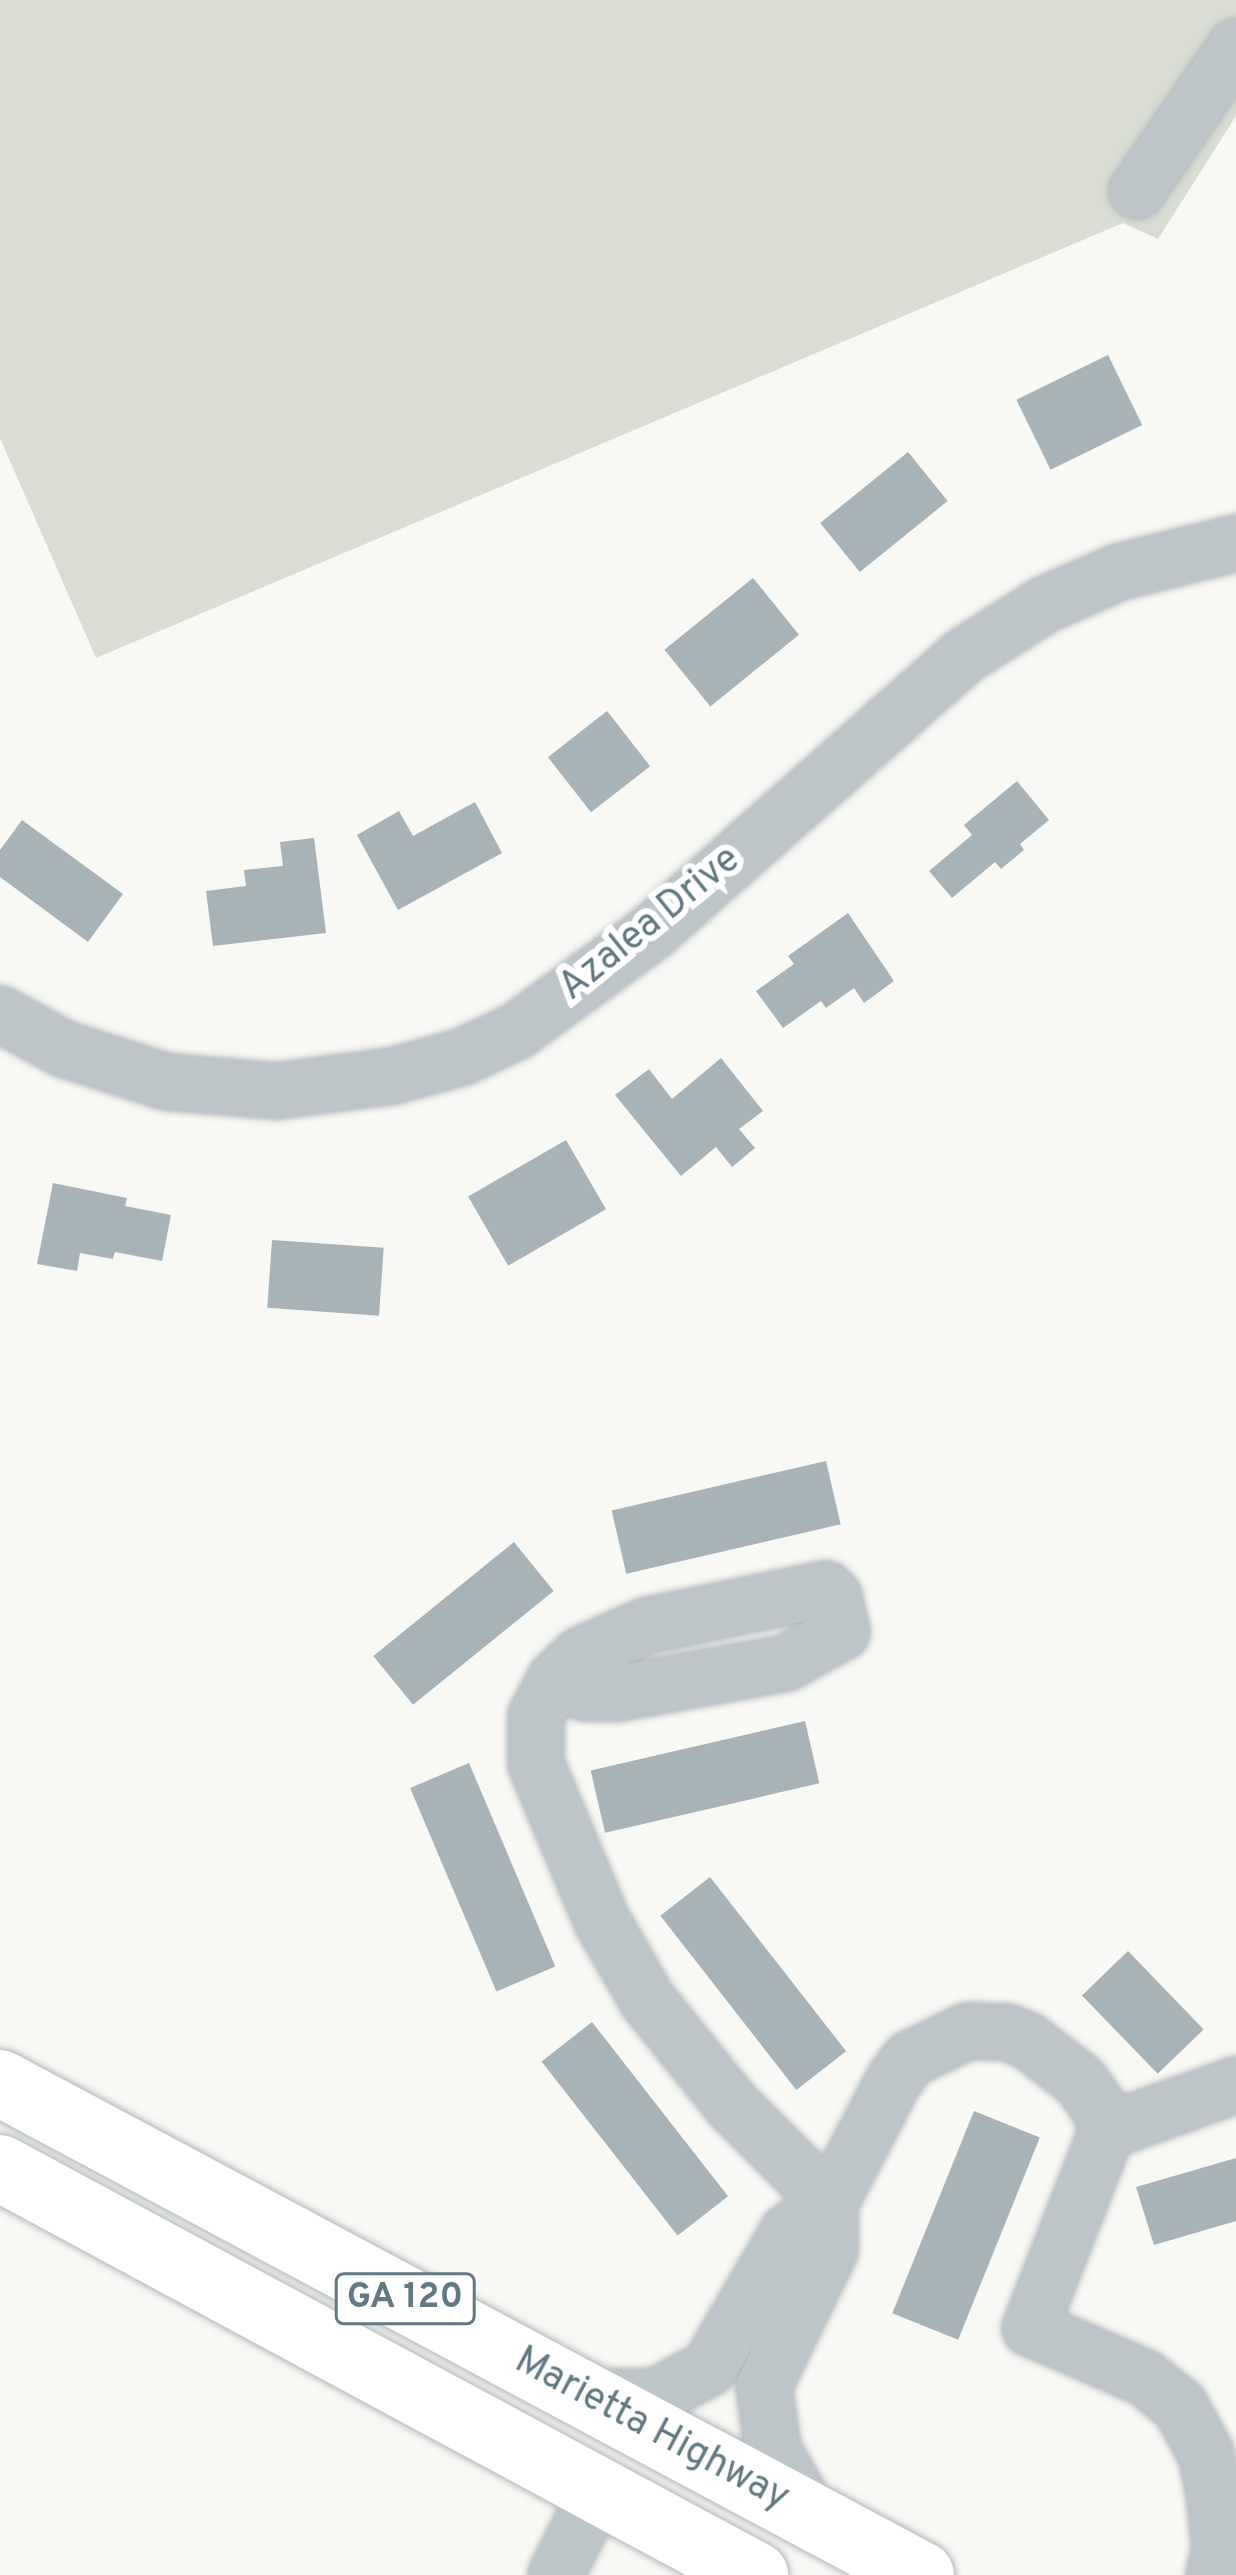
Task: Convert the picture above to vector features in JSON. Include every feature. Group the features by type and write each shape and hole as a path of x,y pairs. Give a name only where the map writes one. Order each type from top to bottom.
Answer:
{"highway":[{"name":"Marietta Highway","path":"0,2083 921,2575"},
{"name":"Marietta Highway","path":"0,2168 755,2575"}],"street":[{"path":"1137,191 1236,47"},
{"name":"Azalea Drive","path":"0,1014 64,1049 189,1084 276,1091 393,1076 462,1057 517,1031 651,932 964,656 1044,605 1119,572 1236,543"},
{"path":"555,1679 536,1716 536,1764 602,1921 662,2018 732,2104 830,2203"},
{"path":"810,2515 773,2450 764,2386 830,2251 830,2203 894,2080 928,2047 968,2031 988,2029 1027,2040 1080,2080 1100,2109 1106,2131 1030,2328 1145,2378 1180,2405 1206,2455 1223,2561"},
{"path":"1106,2131 1236,2084"},
{"path":"589,2397 655,2397 700,2376 728,2344 788,2232 830,2203"},
{"path":"556,2575 598,2491"}],"shaded area":[{"path":"0,0 1236,0 1236,116 1158,239 1123,223 96,658 0,438"}],"building":[{"path":"1108,355 1142,425 1051,470 1016,400"},
{"path":"908,452 948,501 860,572 820,523"},
{"path":"753,578 799,635 710,706 664,650"},
{"path":"607,711 650,766 591,812 548,757"},
{"path":"1017,781 1049,820 1020,844 1024,850 1001,869 995,862 952,898 929,871 972,835 964,825"},
{"path":"475,802 502,853 398,910 357,835 399,811 413,836"},
{"path":"22,820 123,894 88,942 0,877 0,850"},
{"path":"314,838 326,933 213,946 206,891 246,886 244,870 283,866 280,842"},
{"path":"848,913 894,981 864,1003 854,988 826,1008 821,1001 783,1028 756,991 794,964 788,956"},
{"path":"721,1058 763,1111 739,1129 755,1148 732,1167 716,1147 681,1176 615,1095 649,1069 672,1099"},
{"path":"566,1140 606,1209 508,1266 468,1196"},
{"path":"53,1183 127,1198 125,1206 171,1215 162,1261 115,1252 113,1259 80,1253 77,1271 37,1264"},
{"path":"272,1240 384,1248 379,1316 267,1308"},
{"path":"826,1461 841,1524 626,1574 612,1510"},
{"path":"514,1542 554,1591 413,1705 373,1656"},
{"path":"805,1721 819,1783 605,1833 591,1770"},
{"path":"469,1763 555,1966 496,1991 410,1788"},
{"path":"710,1877 846,2051 796,2090 660,1916"},
{"path":"1128,1951 1204,2029 1158,2074 1082,1995"},
{"path":"592,2022 728,2196 678,2236 542,2061"},
{"path":"974,2111 1040,2138 958,2340 892,2313"},
{"path":"1236,2158 1236,2221 1154,2245 1136,2187"}]}
